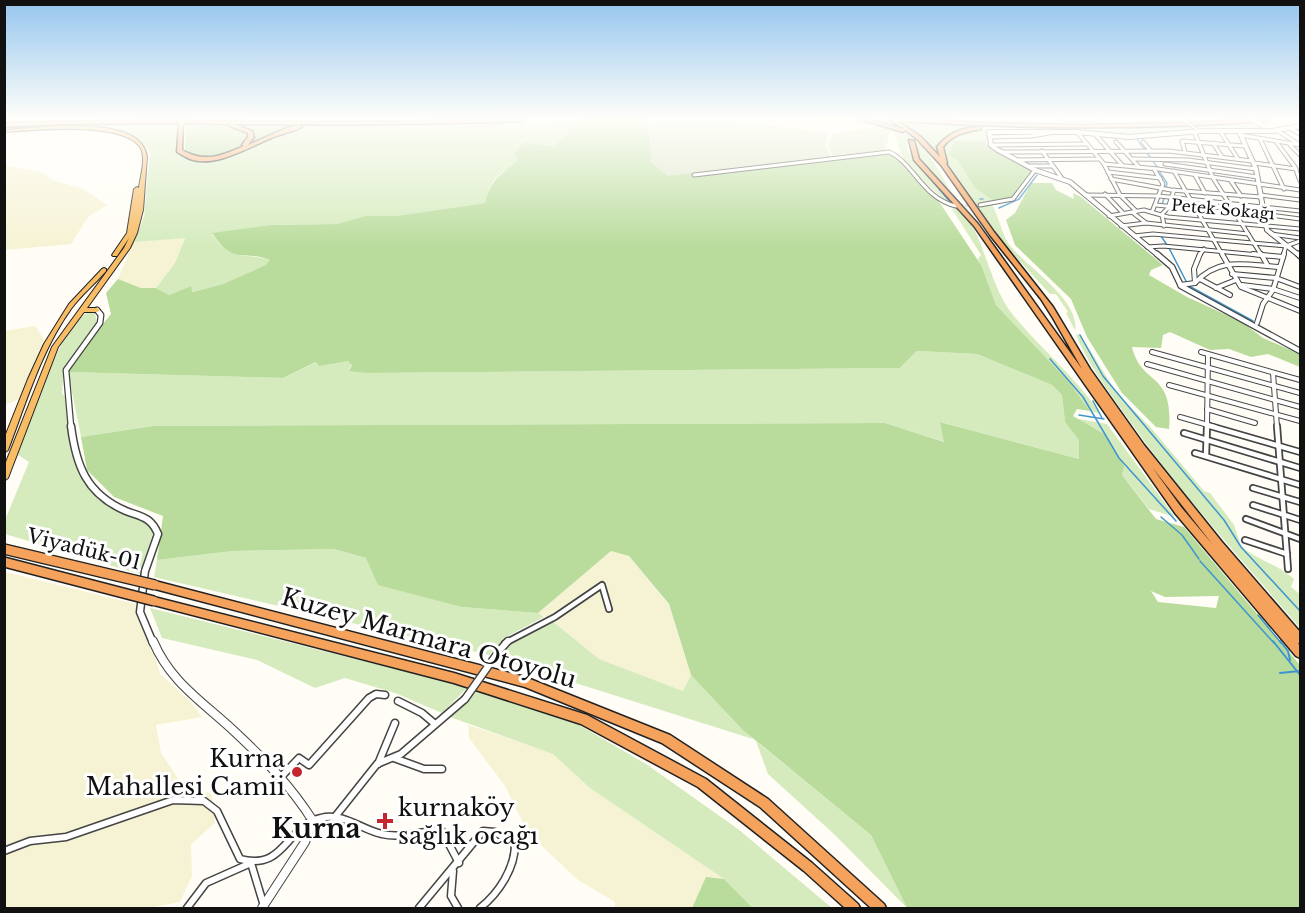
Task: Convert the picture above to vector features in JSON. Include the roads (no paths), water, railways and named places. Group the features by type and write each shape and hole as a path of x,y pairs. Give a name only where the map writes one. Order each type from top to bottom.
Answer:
{"highway":[{"path":"4,450 35,372 70,306 102,272 130,233 137,192 138,162"},
{"path":"4,478 55,347 127,248 136,231 143,162"},
{"path":"918,162 976,225"},
{"path":"933,162 1172,502 1300,653"},
{"path":"939,162 995,238 1037,290 1063,328 1090,376 1136,440 1183,501 1300,639"},
{"path":"944,162 951,177"},
{"path":"70,306 71,311 84,306 95,308 93,294"},
{"name":"Viyadük-01","path":"4,549 155,585"},
{"name":"Viyadük-01","path":"4,562 154,601"},
{"path":"1245,576 1300,631"},
{"name":"Kuzey Marmara Otoyolu","path":"155,585 525,682 666,739 764,803 880,909"},
{"name":"Kuzey Marmara Otoyolu","path":"154,601 454,678 583,719 702,783 800,859 854,909"}],"street":[{"path":"694,175 814,162"},
{"path":"903,162 909,171 945,204 956,206"},
{"path":"1019,162 1035,170 1061,177"},
{"path":"1050,162 1061,177 1172,267 1180,285 1190,293 1300,351"},
{"path":"1102,162 1120,195 1146,223"},
{"path":"1118,162 1122,166"},
{"path":"1134,162 1138,168"},
{"path":"1202,162 1256,169"},
{"path":"1206,162 1213,178 1268,266"},
{"path":"1253,162 1296,169 1300,167"},
{"path":"1253,162 1261,187 1261,205 1269,233 1300,256"},
{"path":"1272,162 1283,189 1284,199"},
{"path":"1291,162 1300,174"},
{"path":"1104,164 1174,171 1261,187 1300,190"},
{"path":"1162,170 1165,164 1258,177"},
{"path":"1029,166 1053,166"},
{"path":"1152,212 1162,188 1160,178 1154,169"},
{"path":"1296,169 1300,181"},
{"path":"980,205 1013,199 1035,170"},
{"path":"1174,171 1240,285 1300,310"},
{"path":"1108,172 1160,178"},
{"path":"1195,175 1205,193"},
{"path":"1111,179 1174,190 1300,200"},
{"path":"1231,181 1241,196"},
{"path":"1164,226 1162,215 1168,207 1174,190"},
{"path":"1105,194 1123,213"},
{"path":"1085,195 1160,196 1171,199 1261,205 1300,211"},
{"path":"1156,205 1300,219"},
{"name":"Petek Sokağı","path":"1134,211 1144,210 1162,215 1202,220 1300,229"},
{"path":"1108,216 1134,211"},
{"path":"1121,226 1146,223 1248,234"},
{"path":"1269,233 1300,239"},
{"path":"1134,236 1153,234 1286,246 1300,239"},
{"path":"1257,323 1263,304 1269,299 1273,289 1286,246"},
{"path":"1147,247 1283,256"},
{"path":"1195,283 1193,275 1197,259 1204,249"},
{"path":"1180,285 1195,283 1204,273 1226,263 1279,267"},
{"path":"1232,274 1276,278 1299,286 1300,279"},
{"path":"1200,279 1230,295"},
{"path":"1216,288 1236,280"},
{"path":"1240,285 1273,289 1300,298"},
{"path":"95,308 101,315 100,323 66,370 78,467 94,488 120,508 144,515 154,521 158,534 145,571 140,612 161,662 173,678 282,777 313,820"},
{"path":"1152,352 1300,393"},
{"path":"1201,352 1300,380"},
{"path":"1206,456 1208,355"},
{"path":"1147,364 1300,407"},
{"path":"1273,373 1288,569"},
{"path":"1169,385 1300,421"},
{"path":"1207,409 1255,423"},
{"path":"1180,417 1300,452"},
{"path":"1184,433 1300,468"},
{"path":"1195,453 1300,485"},
{"path":"1253,488 1300,502"},
{"path":"1253,505 1300,520"},
{"path":"1246,519 1300,538"},
{"path":"1245,540 1287,554"},
{"path":"378,765 394,758 465,699 506,642 555,616 602,585 609,609"},
{"path":"282,777 299,758 309,765 369,698 376,694 385,695"},
{"path":"398,701 422,713 435,724"},
{"path":"334,818 378,765 395,723"},
{"path":"394,758 424,769 442,770"},
{"path":"4,851 30,841 66,837 173,800 204,801 217,811 240,859 251,863"},
{"path":"187,909 206,883 251,863 270,858 280,852 313,820 334,818 391,836 429,830 442,831 459,863"},
{"path":"263,907 306,842 313,820"},
{"path":"419,909 483,831 495,832 515,844 516,853 508,875 488,903 480,909"},
{"path":"251,863 263,907"},
{"path":"453,869 451,896 458,909"}],"waterway":[{"path":"1153,162 1158,168"},
{"path":"1159,171 1167,183 1166,188"},
{"path":"999,208 1019,199 1037,175"},
{"path":"939,189 949,201"},
{"path":"1162,205 1164,198"},
{"path":"1161,236 1167,245"},
{"path":"1169,248 1187,283"},
{"path":"1189,286 1253,321"},
{"path":"1080,335 1103,376 1224,520 1241,547 1300,611"},
{"path":"1050,359 1083,397 1095,418"},
{"path":"1093,401 1102,418"},
{"path":"1079,415 1095,418"},
{"path":"1095,418 1104,419"},
{"path":"1095,418 1119,458 1176,521"},
{"path":"1161,517 1182,535 1199,559"},
{"path":"1200,561 1274,643"},
{"path":"1258,615 1281,643"},
{"path":"1273,641 1297,671"},
{"path":"1280,641 1288,651 1290,660"},
{"path":"1280,673 1297,671"},
{"path":"1297,671 1300,675"}],"tunnel":[{"path":"956,206 980,205"}],"place":[{"name":"Kurna Mahallesi Camii","path":"297,772"},
{"name":"kurnaköy sağlık ocağı","path":"385,821"}],"district":[{"name":"Kurna","path":"316,828"}]}
